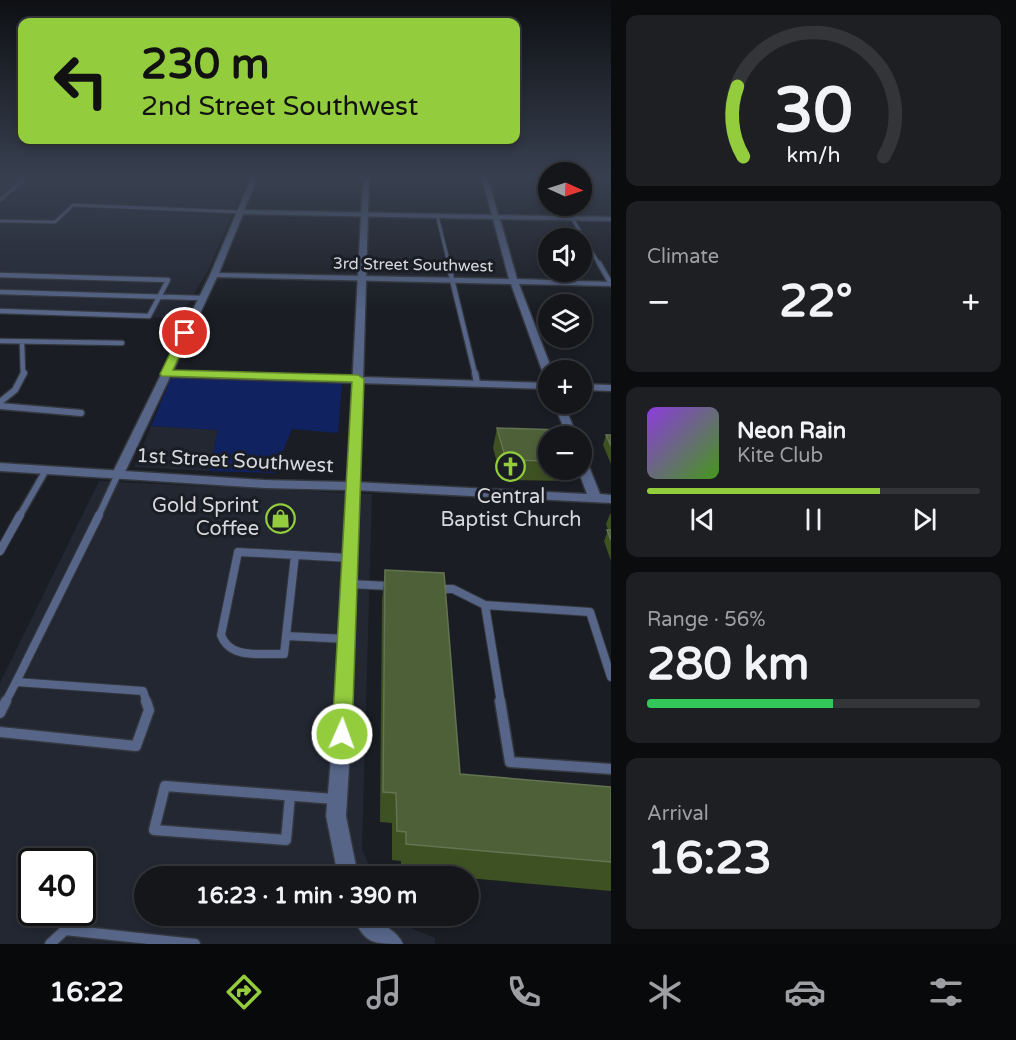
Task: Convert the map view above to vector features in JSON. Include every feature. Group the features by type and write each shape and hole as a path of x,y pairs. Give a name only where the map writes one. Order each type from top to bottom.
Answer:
{"street":[{"path":"118,474 214,275 235,223"},
{"path":"346,866 336,816 354,486 365,223"},
{"path":"498,223 514,282 543,360"},
{"name":"3rd Street Southwest","path":"214,275 611,284"},
{"path":"166,374 538,386"},
{"path":"592,387 611,388"},
{"name":"1st Street Southwest","path":"0,467 264,484 354,486 611,499"},
{"path":"588,480 595,498"},
{"path":"370,926 373,931 392,944"}],"lane":[{"path":"439,223 477,383"},
{"path":"575,223 611,284"},
{"path":"0,275 168,280 149,316 0,311"},
{"path":"0,292 202,298"},
{"path":"0,341 122,343"},
{"path":"0,404 17,389 24,379 22,343"},
{"path":"0,404 81,413"},
{"path":"0,550 46,470"},
{"path":"0,712 81,554 118,474"},
{"path":"295,555 284,654 235,652 225,646 221,635 238,552 295,555 350,558"},
{"path":"348,584 395,586"},
{"path":"430,588 453,589 485,605 590,612 611,677"},
{"path":"485,605 510,762 611,769"},
{"path":"286,636 346,639"},
{"path":"0,732 136,746 149,710 143,691 16,682"},
{"path":"290,796 286,840 154,830 165,786 337,799"},
{"path":"50,944 64,930 195,944"}],"shaded area":[{"path":"0,223 228,223 208,270 180,318 0,315"},
{"path":"171,378 342,383 338,433 292,429 276,473 209,471 218,430 151,426"},
{"path":"151,426 218,430 209,471 134,467"},
{"path":"99,481 372,494 362,849 369,866 134,866 134,926 407,926 435,938 435,944 0,944 0,683"}],"building":[{"path":"497,428 538,429 538,461 506,460"},
{"path":"606,435 611,435 611,446"},
{"path":"385,570 444,573 460,774 611,787 611,862 406,844 406,832 397,831 396,793 383,792"}],"place":[{"name":"Central Baptist Church","path":"511,467"},
{"name":"Gold Sprint Coffee","path":"280,518"}],"route":[{"path":"185,333 166,374 358,379 342,734"}]}
